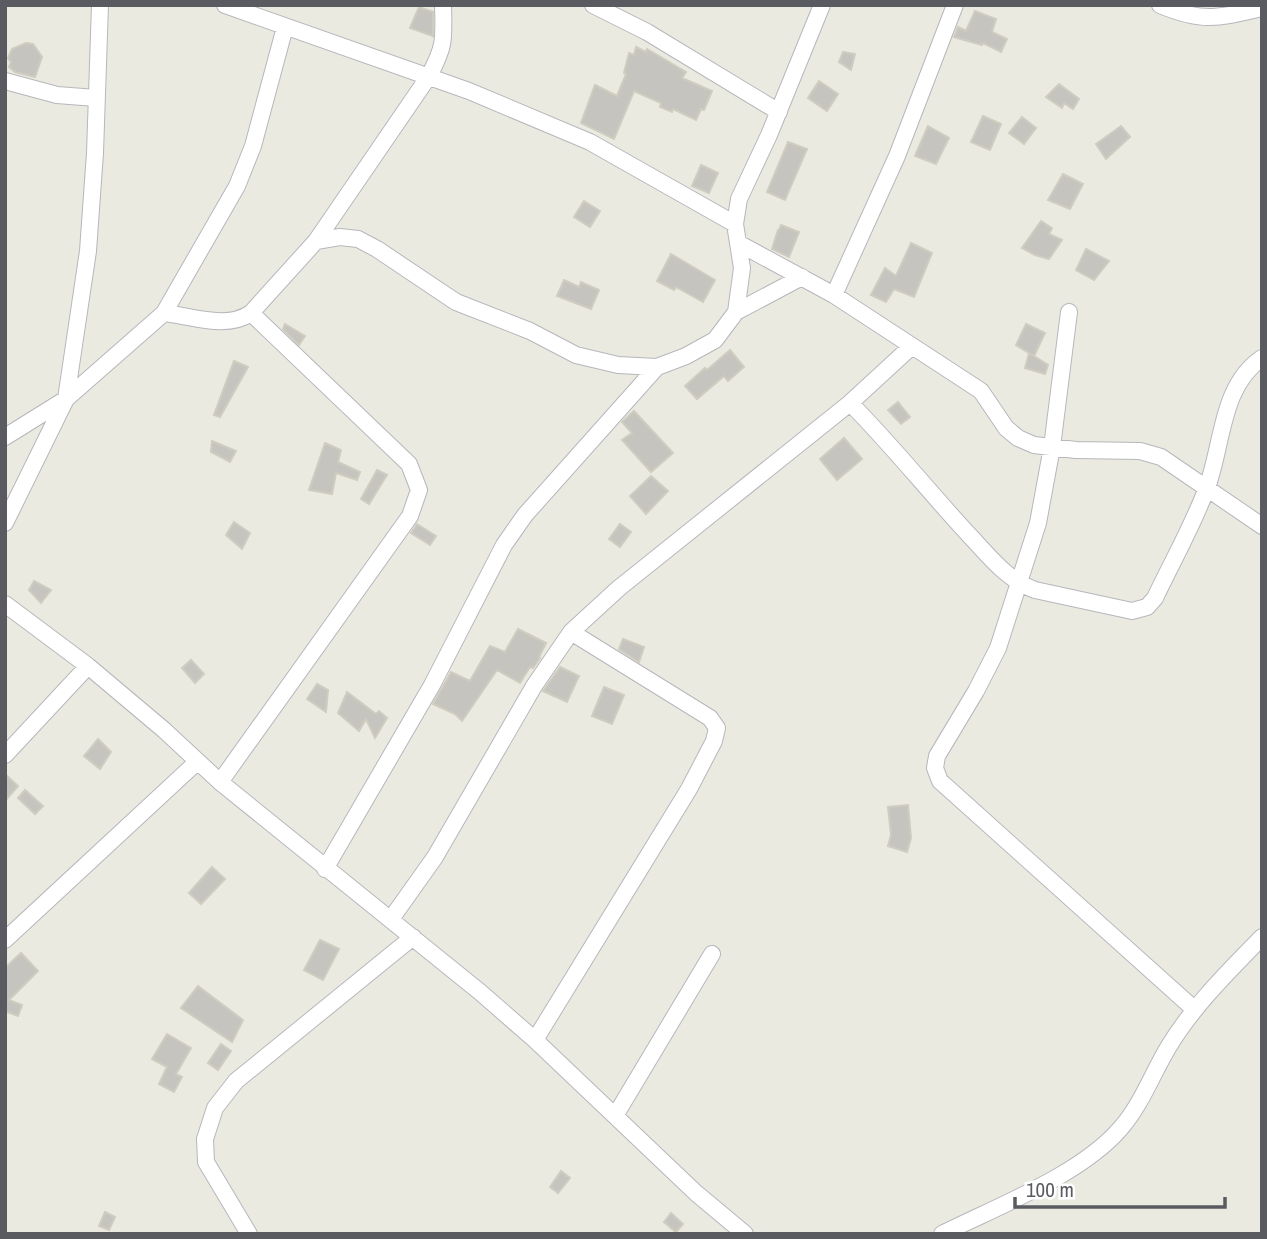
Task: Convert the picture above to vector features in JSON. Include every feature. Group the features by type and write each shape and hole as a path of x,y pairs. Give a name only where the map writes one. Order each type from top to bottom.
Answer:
{"street":[{"path":"5,523 66,399 88,251 95,153 100,5"},
{"path":"225,5 429,76 590,142 735,224"},
{"path":"164,313 229,323 241,320 251,313 316,241 429,76 442,51 443,5"},
{"path":"593,5 647,32 779,112"},
{"path":"736,312 742,268 735,224 739,199 779,112 822,5"},
{"path":"834,295 897,156 955,5"},
{"path":"1160,5 1178,13 1214,19 1262,8"},
{"path":"5,437 66,399 164,313 237,186 253,146 285,27"},
{"path":"5,81 57,95 96,98"},
{"path":"316,241 340,237 358,239 456,302 530,331 576,355 618,365 657,367 686,356 715,340 736,312 802,278"},
{"path":"738,243 834,295 981,391 1006,428 1018,438 1034,445 1076,450 1140,451 1161,457 1262,526"},
{"path":"1069,312 1052,447 1038,523 1020,585 998,648 937,756 935,768 940,781 1194,1009"},
{"path":"220,782 410,516 419,491 409,464 251,313"},
{"path":"391,919 435,857 534,686 571,632 619,588 849,403 912,346"},
{"path":"849,403 963,529 1020,585 1132,611 1147,607 1155,598 1207,489 1232,396 1250,366 1262,358"},
{"path":"325,869 432,685 504,545 525,515 657,367"},
{"path":"5,604 89,666 220,782 325,869 414,937 535,1040 696,1193 745,1234"},
{"path":"535,1040 689,789 714,741 717,728 710,719 571,632"},
{"path":"5,755 89,666"},
{"path":"5,940 197,762"},
{"path":"249,1234 206,1161 205,1139 215,1108 236,1081 414,937"},
{"path":"942,1234 1081,1165 1120,1129 1146,1093 1167,1048 1194,1009 1262,937"},
{"path":"615,1116 712,954"}],"building":[{"path":"419,7 433,12 433,36 410,28"},
{"path":"975,11 996,19 992,32 1007,39 1001,52 983,43 982,45 954,37 958,27 966,31"},
{"path":"26,43 33,44 42,57 35,77 15,72 9,67 11,62 8,58 12,49"},
{"path":"636,47 646,52 647,49 686,72 682,78 712,91 704,110 701,109 696,120 673,109 672,112 660,107 661,103 634,91 614,139 581,123 595,85 617,96 626,74 624,73 629,53 634,55"},
{"path":"843,52 855,54 851,70 839,62"},
{"path":"819,81 838,94 827,111 808,98"},
{"path":"1059,84 1079,99 1073,109 1064,103 1062,108 1046,97"},
{"path":"983,116 1001,124 990,150 971,142"},
{"path":"1022,117 1036,128 1024,144 1009,133"},
{"path":"928,126 949,138 936,164 915,156"},
{"path":"1121,126 1130,137 1106,159 1096,144"},
{"path":"788,142 807,149 785,200 767,192"},
{"path":"701,165 718,173 709,193 692,186"},
{"path":"1063,174 1083,184 1070,209 1048,200"},
{"path":"584,201 600,211 590,227 574,217"},
{"path":"1041,221 1052,228 1049,234 1062,240 1049,259 1022,248"},
{"path":"781,225 799,232 789,257 772,249"},
{"path":"911,243 932,253 914,297 894,289 886,302 871,295 885,268 896,276"},
{"path":"1086,249 1109,261 1094,280 1076,270"},
{"path":"671,254 715,280 703,302 676,287 674,290 657,281"},
{"path":"564,280 579,287 581,282 599,290 591,309 557,296"},
{"path":"285,324 305,336 299,345 283,329"},
{"path":"1026,324 1045,333 1034,356 1016,345"},
{"path":"730,350 744,367 728,381 724,376 697,399 685,386"},
{"path":"1029,353 1048,365 1045,374 1025,368"},
{"path":"234,361 248,367 220,417 214,415"},
{"path":"898,402 910,417 901,424 888,410"},
{"path":"634,411 673,453 651,472 622,440 632,433 622,422"},
{"path":"844,438 862,459 837,480 820,459"},
{"path":"212,441 236,451 230,462 211,452"},
{"path":"325,443 341,450 338,462 360,472 357,480 336,473 332,494 309,490"},
{"path":"377,470 387,475 369,504 361,499"},
{"path":"651,476 668,491 646,514 630,496"},
{"path":"234,522 250,533 242,549 226,535"},
{"path":"417,524 436,536 430,545 411,533"},
{"path":"620,524 631,532 620,547 609,539"},
{"path":"34,581 51,590 41,603 29,590"},
{"path":"518,629 546,643 540,658 533,668 530,667 520,683 497,670 462,721 455,714 433,704 451,672 470,681 490,646 505,652"},
{"path":"623,639 644,647 639,662 619,649"},
{"path":"191,660 204,674 195,683 182,668"},
{"path":"560,667 579,676 567,702 543,691"},
{"path":"317,684 328,690 326,712 307,699"},
{"path":"604,687 624,695 612,724 592,716"},
{"path":"347,692 376,714 379,711 387,718 375,738 366,719 359,731 338,713"},
{"path":"98,739 111,752 100,769 84,756"},
{"path":"5,774 18,786 5,801"},
{"path":"25,790 43,806 35,814 18,798"},
{"path":"908,805 911,838 907,852 888,846 891,835 888,807"},
{"path":"212,867 225,879 201,904 189,893"},
{"path":"320,940 339,949 323,980 304,970"},
{"path":"21,953 38,971 9,1000 22,1005 18,1016 5,1011 5,968"},
{"path":"198,986 243,1020 232,1042 181,1008"},
{"path":"167,1034 191,1048 176,1074 182,1077 174,1092 159,1084 167,1067 152,1059"},
{"path":"221,1044 231,1051 218,1070 208,1063"},
{"path":"561,1171 570,1178 558,1193 550,1187"},
{"path":"105,1212 115,1217 109,1230 99,1226"},
{"path":"671,1213 683,1224 676,1232 664,1222"}]}
